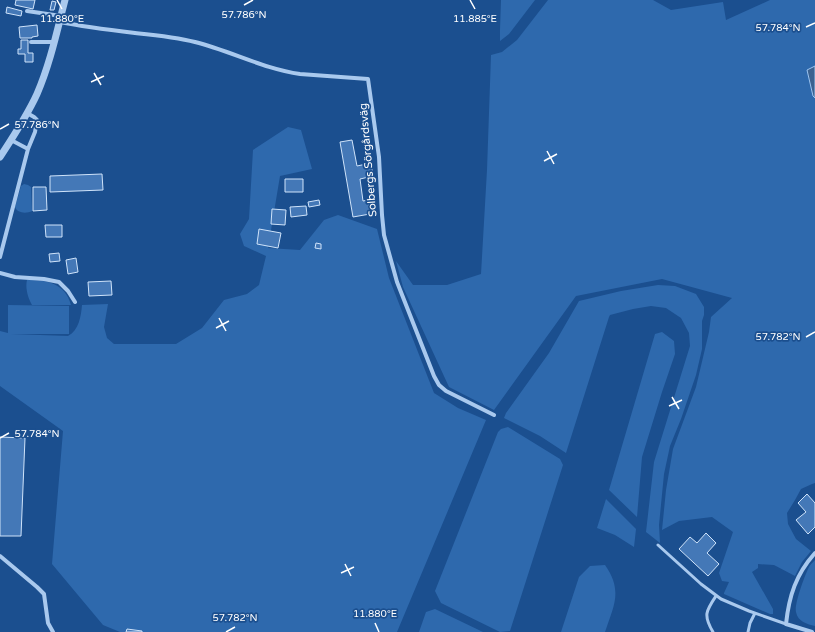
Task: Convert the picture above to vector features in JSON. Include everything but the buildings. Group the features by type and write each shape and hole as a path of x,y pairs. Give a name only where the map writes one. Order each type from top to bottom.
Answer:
{"street":[{"path":"0,157 27,113 36,94 54,42 66,0"},
{"path":"27,11 60,19"},
{"name":"Solbergs Sörgårdsväg","path":"60,19 94,28 172,37 197,42 291,73 368,79 379,157 384,235 397,282 434,376 439,385 446,391 494,415"},
{"path":"31,42 54,42"},
{"path":"0,257 28,148 35,132 37,120 27,113"},
{"path":"11,140 28,148"},
{"path":"0,273 15,277 28,277 59,282 68,291 75,302"},
{"path":"812,632 786,624 789,599 804,567 815,553"},
{"path":"0,556 44,594 48,623 53,632"}],"lane":[{"path":"658,545 716,596 755,613 786,624"},
{"path":"713,632 708,624 706,616 709,606 716,596"},
{"path":"748,632 750,623 755,613"}],"shaded area":[{"path":"501,0 535,0 509,34 500,41 500,30"},
{"path":"548,0 653,0 671,10 723,2 726,20 770,0 815,0 815,483 801,489 787,513 788,524 796,539 811,551 802,562 795,576 774,565 758,564 758,568 752,572 773,609 773,614 724,594 729,582 722,581 719,573 733,532 712,517 679,521 662,530 666,490 673,449 696,387 711,317 732,298 662,279 576,296 494,410 449,387 403,287 396,261 413,285 447,285 481,274 487,170 491,55 502,52 517,40"},
{"path":"815,66 815,98 813,96 807,70"},
{"path":"288,127 301,130 312,169 280,176 268,248 300,250 324,220 338,215 377,229 389,278 434,393 458,408 486,420 397,632 120,632 103,625 52,564 63,431 0,386 0,331 8,333 8,305 69,306 69,334 11,334 68,336 77,326 82,305 108,304 104,327 107,338 114,344 176,344 202,328 224,300 247,294 259,285 266,256 244,246 240,234 249,219 253,150"},
{"path":"24,184 31,187 32,211 20,212 15,207 21,186"},
{"path":"27,280 48,282 60,287 71,305 32,305 27,293"},
{"path":"658,285 675,286 696,294 704,307 702,321 702,349 696,375 670,446 664,474 659,525 660,543 646,532 654,462 690,346 689,333 681,318 666,308 651,306 610,315 566,453 540,436 504,418 506,413 549,353 579,301 621,291"},
{"path":"662,332 674,341 675,354 642,457 637,517 609,490 655,334"},
{"path":"508,427 560,459 563,465 510,631 500,632 441,603 435,591 498,432 501,429"},
{"path":"606,499 636,529 634,547 615,535 597,528"},
{"path":"815,560 815,626 801,620 797,615 796,608 798,596 805,576 809,566"},
{"path":"605,565 611,574 614,583 615,598 614,606 605,632 561,632 579,577 590,566"},
{"path":"435,609 483,632 419,632 426,612"}]}
